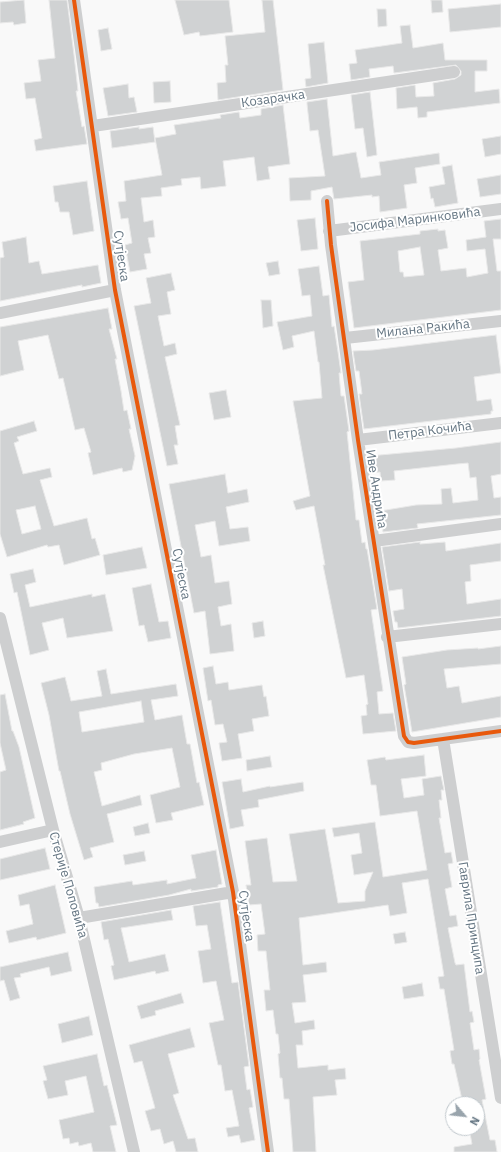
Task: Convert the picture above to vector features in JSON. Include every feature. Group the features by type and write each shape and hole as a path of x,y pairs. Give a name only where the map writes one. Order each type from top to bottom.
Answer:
{"street":[{"name":"Сутјеска","path":"74,0 115,290 233,892 268,1152"},
{"name":"Козарачка","path":"93,126 454,72"},
{"name":"Иве Андрића","path":"327,201 329,231 358,440 387,637 404,736 408,742 414,743 501,731"},
{"name":"Јосифа Маринковића","path":"329,231 501,209"},
{"path":"0,313 115,290"},
{"name":"Милана Ракића","path":"345,338 501,321"},
{"name":"Петра Кочића","path":"358,440 501,423"},
{"path":"374,541 501,524"},
{"name":"Стерије Поповића","path":"0,618 53,830 79,918 134,1152"},
{"path":"387,637 501,624"},
{"name":"Гаврила Принципа","path":"443,739 496,1046 501,1098"},
{"path":"0,842 53,830"},
{"path":"79,918 233,892"}],"building":[{"path":"24,0 26,23 14,25 13,22 0,23 0,2"},
{"path":"49,0 67,0 78,91 76,91 82,127 84,126 87,144 36,151 34,140 42,138 35,98 26,99 24,83 41,81 38,60 55,58"},
{"path":"175,0 229,0 233,32 200,36 199,32 184,35"},
{"path":"262,0 273,0 283,90 218,100 217,83 226,82 225,65 228,65 225,36 265,32"},
{"path":"431,0 442,0 443,12 432,13"},
{"path":"501,4 501,27 450,32 448,9"},
{"path":"377,9 386,9 387,26 378,27"},
{"path":"410,25 413,48 443,43 445,60 487,60 487,71 475,71 475,92 499,89 500,103 427,112 427,117 418,118 417,107 397,109 396,88 415,85 416,97 434,96 433,83 455,79 461,75 461,71 456,65 394,73 393,66 369,69 370,77 351,80 349,64 357,63 355,50 402,43 400,26"},
{"path":"108,28 112,49 101,51 98,30"},
{"path":"324,42 328,83 306,87 305,79 311,78 308,44"},
{"path":"170,81 171,102 154,103 153,82"},
{"path":"128,84 129,98 134,97 137,112 108,116 103,88"},
{"path":"370,92 377,155 367,157 363,128 355,129 351,95"},
{"path":"327,99 333,156 356,152 361,178 381,175 379,162 439,153 440,164 415,168 417,183 404,185 407,208 380,212 379,196 372,197 372,195 334,199 332,187 311,191 311,200 290,201 289,178 325,176 318,130 310,131 307,102"},
{"path":"283,105 290,164 268,167 270,179 257,181 254,157 223,161 226,186 201,189 200,177 181,179 182,185 161,188 162,196 141,198 144,222 153,220 155,237 148,238 151,253 144,254 147,269 130,272 125,245 132,243 128,218 121,219 118,202 126,201 124,181 162,175 155,138 176,134 174,125 221,118 220,115 239,112 240,118 261,115 261,109"},
{"path":"139,127 139,129 153,127 155,142 112,148 110,131"},
{"path":"501,136 501,154 485,157 482,139"},
{"path":"452,165 458,203 435,207 433,198 431,199 429,187 445,184 442,167"},
{"path":"501,175 501,194 480,197 477,179"},
{"path":"87,181 94,231 73,235 69,212 60,212 58,202 55,202 53,186"},
{"path":"315,218 318,249 301,251 297,220"},
{"path":"501,219 501,239 493,239 497,271 501,271 501,310 354,328 348,282 364,280 360,241 420,234 420,231 438,229 438,231 445,230 448,248 438,250 441,271 466,268 467,277 488,273 485,249 467,251 466,240 486,237 484,221","holes":["420,247 424,275 404,277 403,272 400,272 398,251"]},
{"path":"26,237 29,263 39,261 42,274 98,265 101,283 82,287 82,285 0,301 0,258 4,257 2,242"},
{"path":"278,261 280,274 269,276 266,263"},
{"path":"319,266 323,296 329,295 332,327 334,326 338,352 341,373 339,373 341,396 344,396 349,431 347,432 356,520 359,520 362,543 365,542 367,549 377,609 371,610 383,691 377,692 379,714 393,713 396,731 363,734 361,716 367,715 366,705 368,704 364,675 346,678 323,565 325,565 314,506 296,510 293,501 310,496 293,401 322,398 319,362 314,331 292,336 294,347 283,350 277,322 312,316 310,295 302,296 298,269"},
{"path":"171,273 175,290 167,292 171,314 158,316 164,346 175,343 177,354 165,357 180,425 175,426 178,445 174,445 178,464 167,466 134,306 151,303 146,278"},
{"path":"261,300 271,300 273,326 263,328"},
{"path":"108,308 112,329 109,329 117,359 115,359 124,411 127,410 131,429 129,429 135,456 132,470 123,472 122,468 93,475 88,453 91,452 84,428 75,430 63,378 59,379 48,335 18,341 24,370 0,376 0,327"},
{"path":"496,335 501,373 474,377 477,401 491,399 493,411 491,411 491,414 364,429 359,394 362,394 359,371 356,371 353,351 373,350"},
{"path":"226,390 231,417 214,420 209,393"},
{"path":"34,421 37,431 17,437 19,441 14,443 23,474 50,468 52,477 40,480 54,526 87,518 92,539 95,538 100,555 64,565 59,545 48,547 47,545 7,557 0,534 0,431","holes":["35,506 41,529 22,534 16,510"]},
{"path":"501,442 501,474 491,476 494,498 501,497 501,515 417,524 418,528 383,532 380,511 416,505 442,504 441,489 451,488 453,503 478,500 476,477 470,478 468,463 394,471 395,480 381,481 380,472 371,473 369,456 456,448"},
{"path":"225,474 228,493 247,489 249,502 226,507 230,529 248,527 250,541 219,546 215,521 195,525 201,557 211,555 215,583 229,581 232,604 218,607 221,626 231,624 234,651 210,654 205,611 194,613 169,484"},
{"path":"420,542 420,544 445,542 446,551 501,543 501,561 470,565 471,581 465,582 467,604 501,599 501,616 398,628 393,611 404,609 402,589 389,591 382,547"},
{"path":"142,547 147,568 106,575 103,555"},
{"path":"33,569 36,582 25,585 30,607 92,594 92,597 105,594 113,631 67,638 63,618 42,623 49,650 30,655 17,592 14,593 10,574"},
{"path":"151,584 159,622 168,621 171,638 148,642 144,625 139,626 132,588"},
{"path":"263,621 265,636 254,638 252,623"},
{"path":"501,646 501,664 444,669 447,688 459,686 462,703 501,696 501,717 412,732 404,685 406,684 402,657 447,650 478,649"},
{"path":"213,666 216,684 228,682 229,690 262,685 264,697 266,696 269,716 252,719 254,731 238,734 242,758 222,761 219,743 227,742 223,724 215,725 211,700 208,701 203,668"},
{"path":"106,669 111,694 176,684 178,696 151,700 155,720 182,715 187,744 190,744 197,783 199,782 204,805 171,813 173,820 156,823 150,795 180,787 172,748 134,754 101,763 102,770 94,772 102,806 140,795 142,805 107,814 114,842 90,848 93,857 84,860 59,771 49,715 41,683 65,677 71,701 102,696 97,671","holes":["141,701 144,722 82,732 79,712"]},
{"path":"5,694 12,731 19,747 35,818 23,822 24,824 0,830 0,772 6,770 0,743 0,695"},
{"path":"424,755 426,776 401,779 404,798 424,795 422,779 441,776 444,790 441,790 442,800 439,800 441,818 439,818 445,853 451,852 453,863 448,864 452,887 445,889 450,916 456,915 458,926 448,928 455,963 456,965 464,964 470,1012 472,1011 474,1022 470,1023 474,1050 479,1049 479,1060 486,1099 485,1096 461,1096 454,1064 452,1064 450,1051 454,1050 444,989 440,989 438,977 444,976 428,879 402,883 407,913 390,916 388,905 299,918 303,965 326,962 327,972 303,975 306,1002 292,1003 295,1023 314,1020 315,1029 302,1031 303,1045 296,1045 298,1068 328,1065 328,1070 345,1068 346,1079 335,1080 337,1095 313,1097 316,1152 293,1152 289,1099 284,1099 282,1078 280,1078 278,1034 276,1034 273,1010 266,1011 264,990 270,990 266,951 258,951 257,935 265,934 261,904 249,905 246,885 251,885 245,841 267,838 273,882 297,881 289,834 325,829 338,903 365,901 365,891 373,872 354,875 351,855 362,853 359,833 334,837 332,828 375,822 383,877 427,870 417,811 380,816 376,785 371,785 367,760 385,757 386,760"},
{"path":"270,756 272,767 247,771 246,760"},
{"path":"241,779 243,792 270,786 303,782 304,791 258,800 259,807 241,810 244,826 230,829 222,782"},
{"path":"148,823 150,833 135,836 133,827"},
{"path":"45,848 50,869 0,880 0,859"},
{"path":"216,850 222,884 218,885 218,887 191,891 191,889 169,895 99,907 98,903 96,903 94,887 132,881 133,885 167,880 167,884 196,878 191,855"},
{"path":"144,851 146,861 125,865 123,855"},
{"path":"55,885 66,933 37,940 36,937 9,943 6,931 33,924 29,904 20,906 18,895"},
{"path":"220,902 232,983 238,982 249,1066 244,1067 247,1090 250,1089 253,1107 249,1108 255,1140 241,1143 239,1135 228,1137 226,1128 239,1126 232,1090 225,1091 221,1065 218,1065 209,1023 224,1020 216,981 203,983 198,951 211,949 207,925 196,926 193,906"},
{"path":"171,910 173,920 121,928 129,962 165,954 169,971 156,974 155,971 114,980 111,966 114,965 108,939 104,940 101,922"},
{"path":"405,932 407,942 395,944 393,934"},
{"path":"68,952 72,971 51,976 49,967 20,974 21,977 14,978 20,998 10,1001 4,980 0,981 0,967"},
{"path":"422,983 424,996 404,999 402,987"},
{"path":"181,993 184,1003 155,1011 156,1015 141,1019 137,1006"},
{"path":"89,1016 93,1035 62,1043 58,1024"},
{"path":"190,1028 195,1047 168,1054 179,1093 173,1095 188,1139 195,1138 198,1152 176,1152 173,1141 164,1144 160,1129 151,1131 145,1111 155,1108 142,1061 134,1063 129,1045"},
{"path":"97,1054 104,1086 107,1085 117,1125 110,1126 116,1152 93,1152 91,1143 79,1146 78,1142 70,1144 69,1138 63,1139 59,1120 94,1112 86,1076 65,1081 68,1095 48,1099 43,1081 47,1080 43,1066"},
{"path":"485,1115 490,1140 495,1140 497,1152 454,1152 454,1147 472,1144 470,1136 485,1136"}],"cycle path":[{"path":"74,0 115,290 233,892 268,1152"},
{"path":"327,201 331,245 358,440 404,736 408,742 414,743 501,731"}]}
